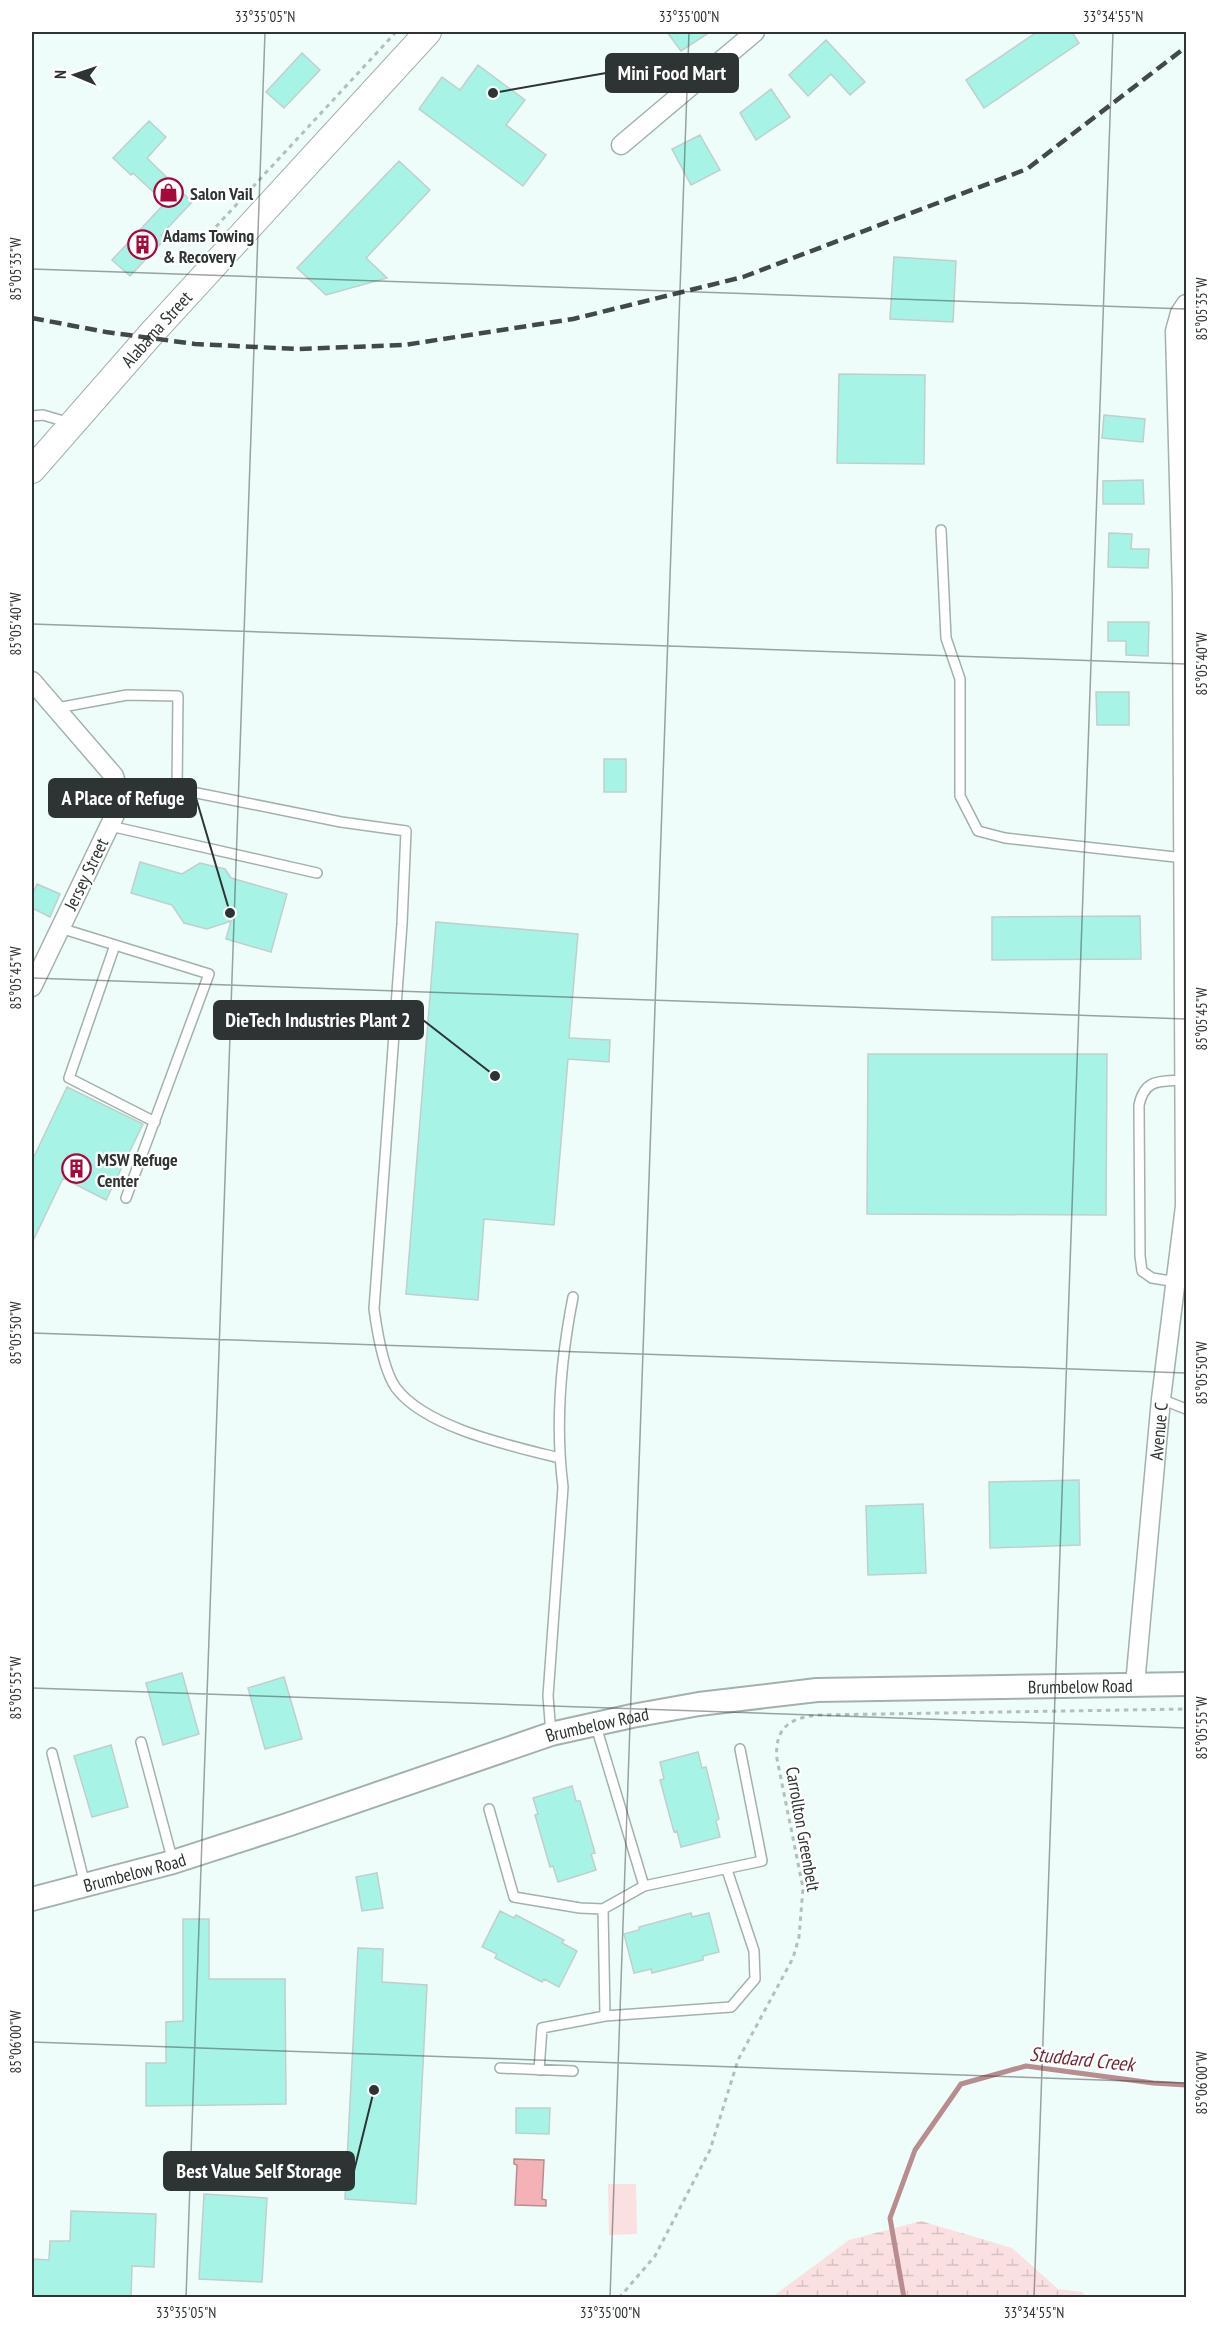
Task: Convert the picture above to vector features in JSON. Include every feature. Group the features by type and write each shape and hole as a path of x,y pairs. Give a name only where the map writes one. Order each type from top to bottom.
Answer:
{"main road":[{"name":"Alabama Street","path":"32,470 151,334 428,32"}],"street":[{"path":"621,145 755,32"},
{"name":"Avenue C","path":"1135,1685 1161,1399 1185,1206 1184,594 1175,331 1183,308"},
{"name":"Jersey Street","path":"32,681 114,776 121,802 32,987"},
{"name":"Brumbelow Road","path":"32,1899 173,1862 551,1734 699,1704 817,1690 1186,1684"}],"lane":[{"path":"32,416 43,415 72,423"},
{"path":"941,530 946,638 960,679 960,796 978,831 1005,838 1184,858"},
{"path":"57,708 127,695 178,696 177,789 341,822 406,831 402,870 402,924 374,1309 379,1346 395,1388 423,1414 498,1443 559,1458"},
{"path":"110,826 317,873"},
{"path":"60,928 209,974 126,1198"},
{"path":"115,945 69,1078 154,1122"},
{"path":"1177,1282 1152,1278 1142,1271 1139,1105 1142,1092 1151,1084 1185,1080"},
{"path":"551,1734 548,1696 563,1487 559,1458 564,1342 573,1297"},
{"path":"1161,1399 1186,1409"},
{"path":"596,1724 644,1886"},
{"path":"141,1742 173,1862"},
{"path":"489,1809 514,1897 580,1908 603,1909 644,1886 762,1861 740,1749"},
{"path":"52,1753 85,1886"},
{"path":"539,2070 542,2028 605,2016 731,2007 755,1979 754,1952 727,1870"},
{"path":"603,1909 605,2016"},
{"path":"500,2068 573,2071"}],"path":[{"name":"Carrollton Greenbelt","path":"619,2298 655,2256 710,2150 738,2060 793,1958 799,1937 803,1888 777,1759 776,1746 783,1728 798,1719 820,1715 1186,1709"}],"green space":[{"path":"608,2184 636,2184 637,2234 609,2235"},
{"path":"921,2221 1012,2248 1058,2289 1083,2292 1084,2297 772,2297 849,2240"}],"shaded area":[{"path":"514,2159 544,2160 542,2199 546,2200 546,2206 515,2205 517,2165 514,2164"}],"building":[{"path":"667,32 710,32 681,51"},
{"path":"1037,32 1072,32 1079,43 984,108 966,80"},
{"path":"826,40 865,82 850,95 831,74 808,96 789,75"},
{"path":"302,53 320,70 284,108 266,92"},
{"path":"478,65 525,100 506,125 546,155 523,186 419,109 442,77 460,90"},
{"path":"771,89 790,117 756,140 740,113"},
{"path":"149,121 166,137 147,158 192,202 161,235 165,239 130,276 112,260 165,203 113,158"},
{"path":"700,135 720,170 691,185 672,149"},
{"path":"399,161 430,190 366,258 387,278 326,295 297,268"},
{"path":"894,257 956,261 953,322 890,319"},
{"path":"839,374 925,375 924,464 837,463"},
{"path":"1104,415 1145,419 1143,442 1102,438"},
{"path":"1143,480 1144,504 1103,504 1103,481"},
{"path":"1109,533 1132,534 1131,549 1149,549 1148,568 1108,567"},
{"path":"1108,622 1149,622 1148,656 1126,655 1126,641 1108,641"},
{"path":"1096,692 1129,692 1129,725 1097,725"},
{"path":"604,759 626,759 626,792 604,792"},
{"path":"140,862 182,874 200,863 225,869 231,878 287,894 271,952 226,939 231,921 207,929 184,923 172,905 131,893"},
{"path":"37,884 60,894 50,917 32,908 32,896"},
{"path":"1140,916 1141,959 992,960 992,917"},
{"path":"436,922 578,934 569,1038 610,1040 609,1062 568,1059 554,1225 484,1219 478,1300 406,1294"},
{"path":"868,1054 1107,1054 1106,1215 867,1214"},
{"name":"MSW Refuge Center","path":"67,1087 143,1124 106,1200 63,1178 32,1243 32,1161"},
{"path":"1079,1480 1080,1545 990,1548 989,1482"},
{"path":"923,1504 926,1573 868,1575 866,1506"},
{"path":"182,1673 199,1734 163,1745 146,1683"},
{"path":"284,1677 302,1739 265,1749 248,1688"},
{"path":"111,1745 128,1807 92,1817 74,1756"},
{"path":"698,1752 702,1768 706,1767 719,1819 716,1821 720,1837 681,1847 677,1831 674,1832 660,1780 664,1779 660,1762"},
{"path":"572,1786 576,1801 580,1801 595,1853 591,1854 596,1870 558,1882 553,1866 550,1867 535,1815 538,1814 533,1798"},
{"path":"377,1873 383,1908 362,1911 356,1877"},
{"path":"500,1911 514,1918 516,1915 564,1940 562,1943 577,1951 559,1987 544,1979 542,1982 495,1958 497,1954 482,1947"},
{"path":"691,1913 692,1917 709,1913 719,1952 703,1956 703,1960 652,1973 651,1969 634,1973 624,1934 639,1930 639,1927"},
{"path":"183,1919 209,1919 209,1979 285,1979 286,2104 146,2106 146,2063 166,2063 166,2022 183,2021"},
{"path":"358,1948 383,1949 382,1982 427,1985 416,2204 345,2199"},
{"path":"516,2108 550,2108 549,2134 516,2133"},
{"path":"204,2194 267,2198 262,2282 199,2279"},
{"path":"71,2211 156,2214 154,2267 132,2266 131,2298 32,2298 32,2259 49,2260 50,2241 70,2241"}],"waterway":[{"name":"Studdard Creek","path":"904,2298 890,2218 915,2150 961,2084 1026,2066 1153,2083 1186,2085"}],"railway":[{"path":"32,318 106,332 195,344 297,349 404,345 573,319 743,277 1027,169 1186,47"}],"place":[{"name":"Mini Food Mart","path":"493,93"},
{"name":"Salon Vail","path":"169,193"},
{"name":"Adams Towing & Recovery","path":"142,245"},
{"name":"A Place of Refuge","path":"230,913"},
{"name":"DieTech Industries Plant 2","path":"495,1076"},
{"name":"MSW Refuge Center","path":"76,1169"},
{"name":"Best Value Self Storage","path":"374,2090"}]}
